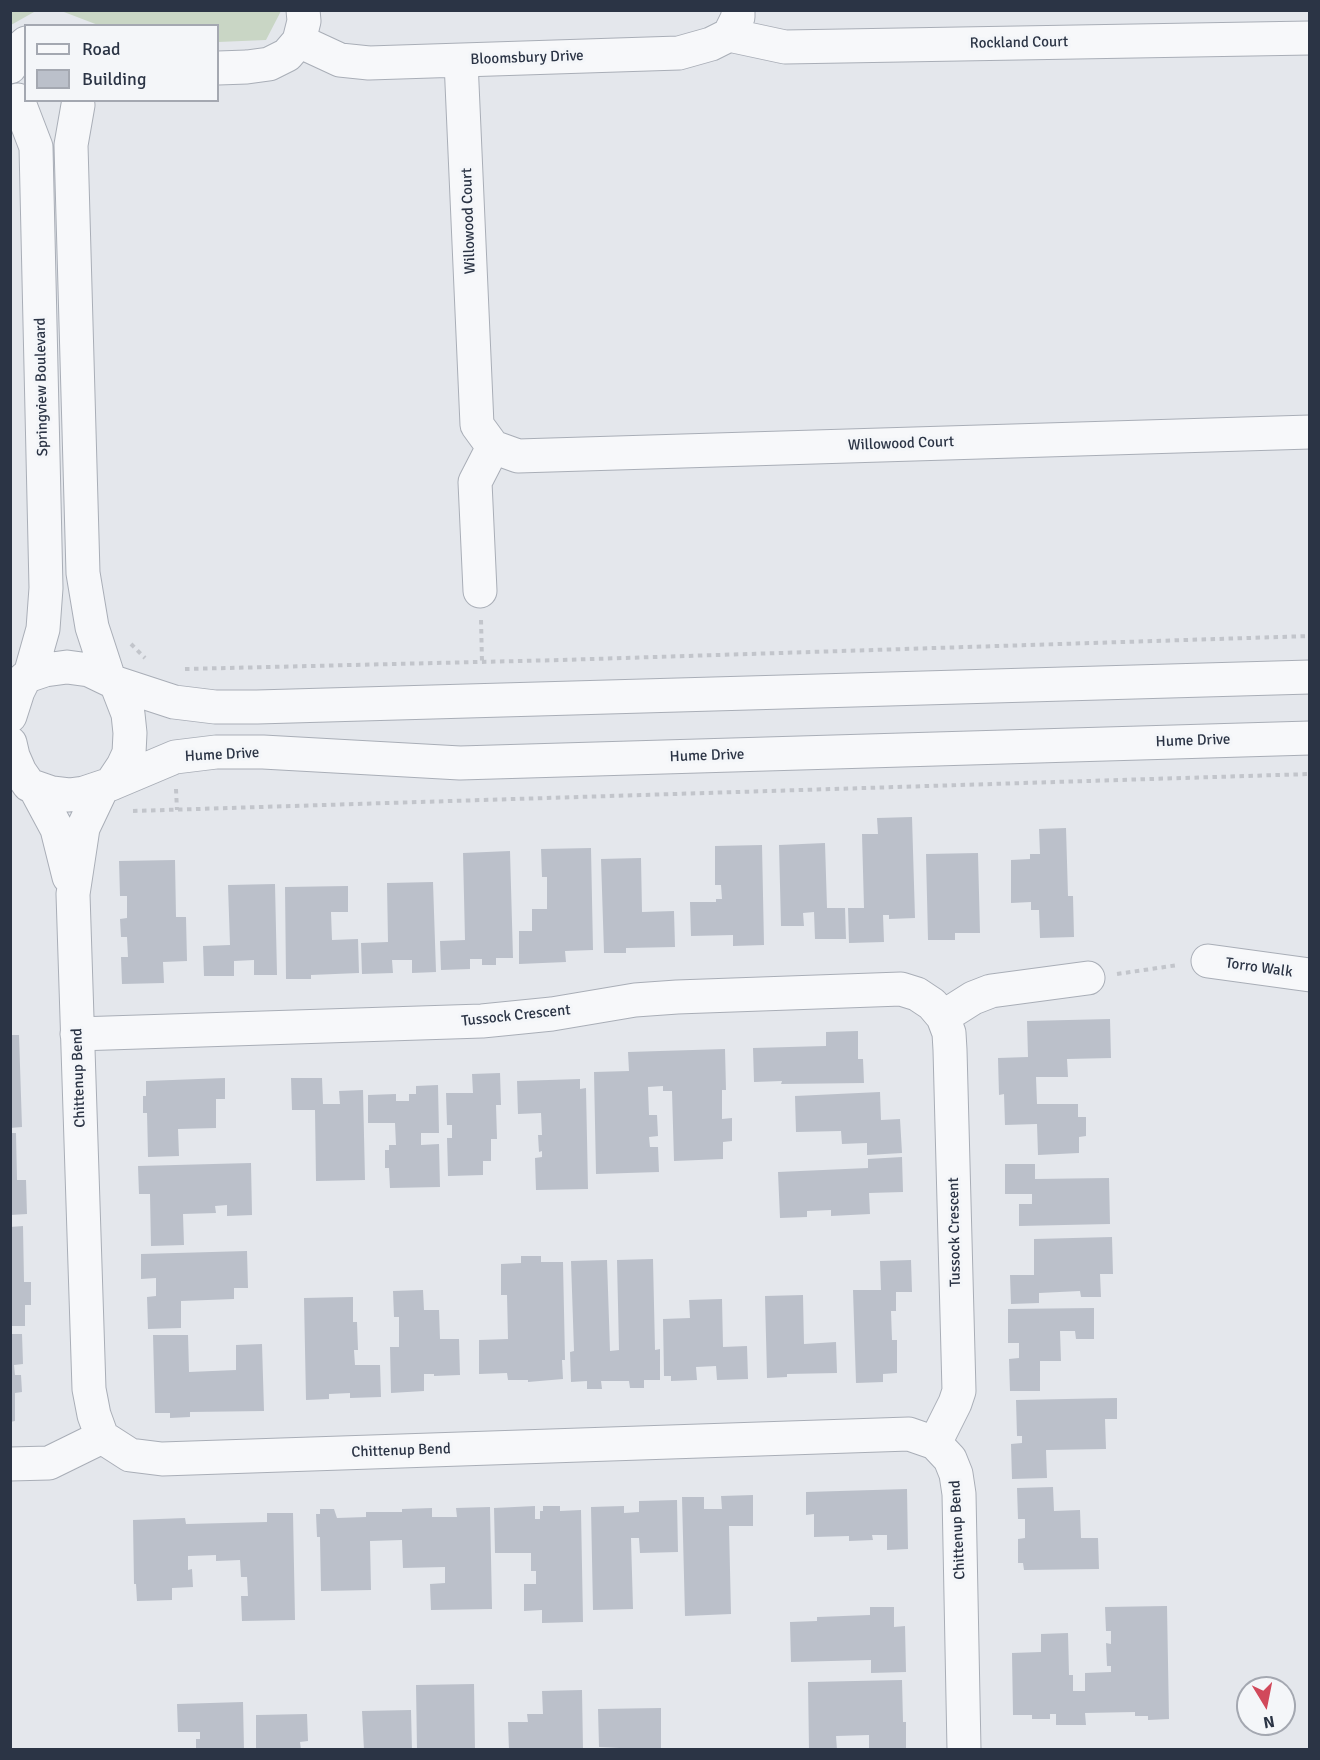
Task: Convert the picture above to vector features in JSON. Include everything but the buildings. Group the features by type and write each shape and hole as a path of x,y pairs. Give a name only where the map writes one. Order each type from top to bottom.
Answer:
{"street":[{"name":"Rockland Court","path":"733,23 784,46 1310,38"},
{"name":"Bloomsbury Drive","path":"301,26 340,60 369,63 679,52 711,44 733,23"},
{"path":"219,68 269,64 287,55 301,26"},
{"name":"Willowood Court","path":"461,61 477,425 493,447 518,456 1310,432"},
{"path":"15,73 24,98"},
{"name":"Springview Boulevard","path":"10,716 21,681 43,629 46,576 36,147 15,73"},
{"path":"25,102 28,109 41,114 54,115 67,112 80,103"},
{"path":"80,103 70,145 83,573 92,627 113,681"},
{"path":"480,591 475,482 493,447"},
{"path":"21,681 45,670 68,667 89,670 113,681 174,702 215,707 257,707 1310,677"},
{"name":"Chittenup Bend","path":"113,681 128,714 129,753 123,766 106,786 83,828 73,894 89,1389 94,1415 102,1437 130,1455 162,1459 909,1434 935,1443 950,1459 956,1474 959,1494 964,1749"},
{"name":"Hume Drive","path":"25,784 69,795 106,786 175,757 216,752 460,763 1310,738"},
{"name":"Chittenup Bend","path":"10,743 25,784 57,829 73,894"},
{"name":"Torro Walk","path":"1208,961 1310,975"},
{"path":"943,1017 973,998 991,991 1088,978"},
{"name":"Tussock Crescent","path":"77,1034 482,1021 552,1014 635,1000 901,989 917,994 932,1004 943,1017 949,1033 950,1050 959,1391 935,1443"},
{"path":"10,1464 49,1463 102,1437"}],"path":[{"path":"480,591 482,662"},
{"path":"176,670 1310,636"},
{"path":"125,638 152,664"},
{"path":"83,828 99,827 134,811 1310,774"},
{"path":"1088,978 1208,961"}],"green space":[{"path":"11,10 281,10 266,40 219,42 219,24 95,24 64,12 34,12 11,25"}]}
